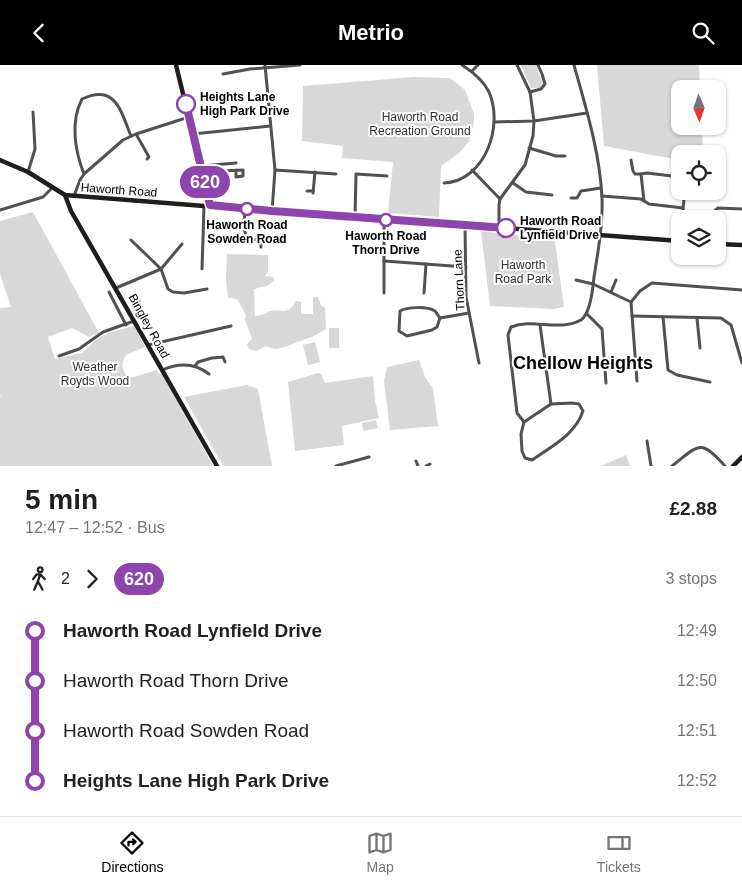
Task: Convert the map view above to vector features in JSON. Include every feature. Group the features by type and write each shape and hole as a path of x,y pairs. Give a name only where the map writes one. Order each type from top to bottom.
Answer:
{"main road":[{"path":"176,65 210,205"},
{"path":"0,160 28,172 65,195"},
{"name":"Haworth Road","path":"65,195 671,240"},
{"name":"Bingley Road","path":"65,195 71,211 217,466"},
{"path":"726,244 742,245"},
{"path":"732,466 742,457"}],"street":[{"path":"223,74 265,66 300,65"},
{"path":"444,183 454,182 462,178 481,160 494,133 494,107 489,91 472,71 462,65"},
{"path":"472,71 478,65"},
{"path":"499,228 500,199 524,165 533,135 534,121 530,92 517,65"},
{"path":"530,92 541,89 545,84 538,65"},
{"path":"524,422 517,413 508,335 510,327 520,323 558,326 580,320 587,314 600,235 602,196 599,165 574,65"},
{"path":"265,66 275,169 272,211"},
{"path":"84,174 78,156 75,131 75,119 82,99 104,94 112,98 118,104 131,136"},
{"path":"28,172 35,149 33,112"},
{"path":"495,122 534,121 587,113"},
{"path":"74,196 84,174 123,140 189,117"},
{"path":"193,134 270,126"},
{"path":"136,134 149,157 147,159"},
{"path":"529,148 564,157"},
{"path":"631,160 635,174 647,173 671,176"},
{"path":"201,169 236,163"},
{"path":"201,169 211,172 236,170"},
{"path":"275,169 336,174"},
{"path":"472,169 500,199"},
{"path":"307,191 313,192 315,173"},
{"path":"355,217 356,174 387,176"},
{"path":"641,174 644,201"},
{"path":"513,183 526,192 552,195"},
{"path":"0,210 43,197 52,188"},
{"path":"571,197 577,198 581,191 601,188"},
{"path":"602,196 620,197 644,201 649,204 683,208 684,200"},
{"path":"202,269 204,206"},
{"path":"716,210 718,208 742,209"},
{"path":"245,209 244,229 246,235 252,240 260,237 261,247"},
{"path":"384,219 384,293"},
{"name":"Thorn Lane","path":"465,225 466,297 479,363"},
{"path":"132,240 160,269 168,289 173,292 184,293 207,289"},
{"path":"116,288 160,269 182,244"},
{"path":"384,261 466,267"},
{"path":"424,293 426,264"},
{"path":"576,280 593,284 631,302"},
{"path":"611,292 616,280"},
{"path":"637,381 631,302 640,291 652,283 742,290"},
{"path":"109,292 126,325"},
{"path":"405,308 428,309 435,312 440,318 437,327 432,330 408,336 399,331 400,311 405,308"},
{"path":"440,318 469,313"},
{"path":"587,314 602,329 606,383"},
{"path":"632,316 722,318 731,325 742,363"},
{"path":"663,317 668,370 677,375 710,382"},
{"path":"697,318 700,348"},
{"path":"59,355 73,352 101,333 134,321"},
{"path":"540,325 551,404"},
{"path":"148,345 231,326"},
{"path":"195,366 198,362 212,358 224,357 225,363"},
{"path":"545,366 573,363"},
{"path":"162,371 176,366 195,366 209,374"},
{"path":"551,404 579,404 583,411 580,421 571,433 532,460 525,458 522,451 521,434 524,422 551,404"},
{"path":"647,441 651,466"},
{"path":"672,466 698,447 706,447 725,466"},
{"path":"336,466 369,457"},
{"path":"356,461 357,466"},
{"path":"416,461 418,466"}],"green space":[{"path":"521,65 536,65 543,84 540,88 531,88"},
{"path":"597,65 699,65 700,80 671,80 671,135 702,135 703,145 671,145 671,158 604,146"},
{"name":"Haworth Road Recreation Ground","path":"414,77 450,78 465,90 474,114 469,142 458,154 441,166 439,217 388,213 393,162 342,158 343,146 302,141 303,86"},
{"name":"Weather Royds Wood","path":"33,212 99,333 89,337 72,328 48,337 55,359 82,353 98,338 111,332 134,326 145,347 126,355 122,365 125,373 127,376 133,377 157,370 159,374 162,374 213,466 0,466 0,397 2,396 0,396 0,308 11,307 0,274 0,221"},
{"name":"Haworth Road Park","path":"481,231 506,232 535,237 554,235 564,307 553,309 490,306"},
{"path":"227,254 268,255 268,271 265,276 273,277 275,280 267,286 254,289 255,316 271,311 288,310 296,301 301,302 301,314 313,314 313,297 318,297 321,305 325,308 326,329 314,336 282,348 275,349 266,346 256,351 249,349 247,344 252,339 245,320 246,315 237,299 228,298 226,280"},
{"path":"329,328 339,328 339,348 329,348"},
{"path":"315,342 320,362 308,365 303,345"},
{"path":"419,360 425,377 433,388 438,426 390,430 384,381 387,367"},
{"path":"318,373 321,374 325,383 373,376 379,418 342,426 344,445 295,451 288,382"},
{"path":"247,385 258,389 272,466 223,466 184,397"},
{"path":"376,420 378,428 363,431 362,423"},
{"path":"626,455 630,466 601,466"}],"bus line":[{"name":"620","path":"186,104 210,205 506,228"}],"place":[{"name":"Heights Lane High Park Drive","path":"186,104"},
{"name":"Haworth Road Sowden Road","path":"247,209"},
{"name":"Haworth Road Thorn Drive","path":"386,220"},
{"name":"Haworth Road Lynfield Drive","path":"506,228"}],"district":[{"name":"Chellow Heights","path":"583,363"}]}
